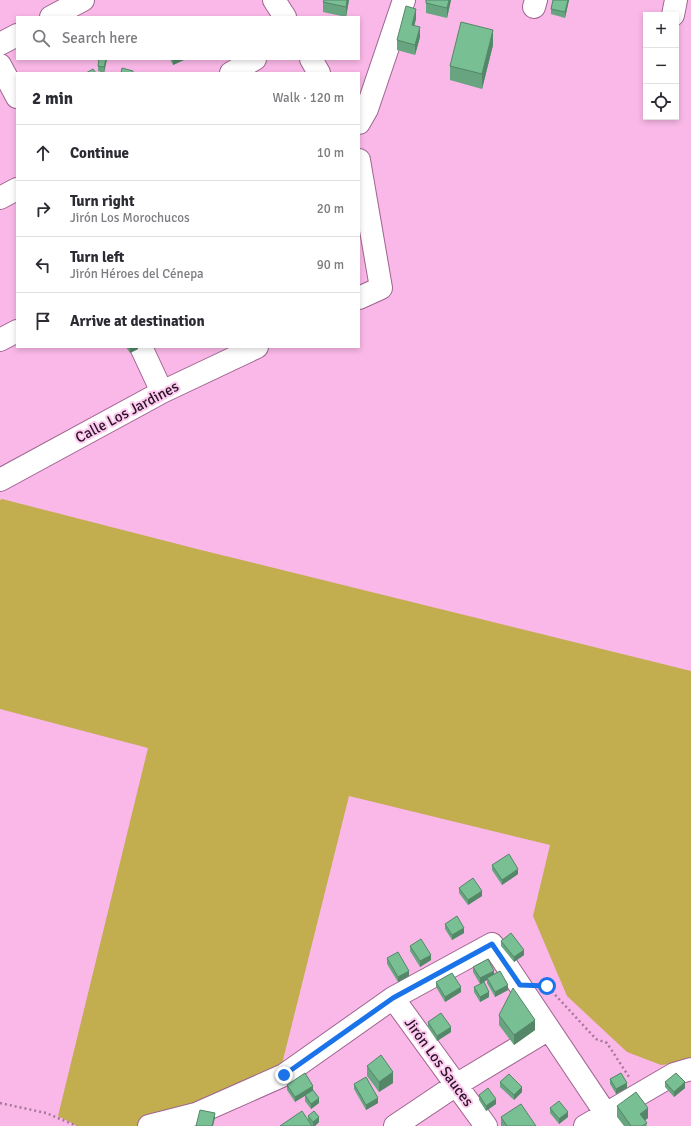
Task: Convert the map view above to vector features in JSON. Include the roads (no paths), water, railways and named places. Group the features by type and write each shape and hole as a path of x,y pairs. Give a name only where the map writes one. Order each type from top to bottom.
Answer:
{"street":[{"path":"53,16 83,0"},
{"path":"360,121 367,109 404,0"},
{"path":"674,12 676,0"},
{"path":"0,44 16,36"},
{"path":"233,72 253,60"},
{"path":"312,60 318,72"},
{"path":"0,65 16,95"},
{"path":"360,166 381,288 360,298"},
{"path":"0,198 16,190"},
{"path":"0,340 16,332"},
{"path":"141,348 162,392"},
{"name":"Calle Los Jardines","path":"0,480 162,392 255,348"},
{"path":"149,1126 196,1114 284,1075 393,998 492,944 610,1120"},
{"name":"Jirón Los Sauces","path":"393,998 486,1126"},
{"path":"395,1126 456,1085 549,1029"},
{"path":"585,1126 610,1120 674,1074 691,1069"}]}
